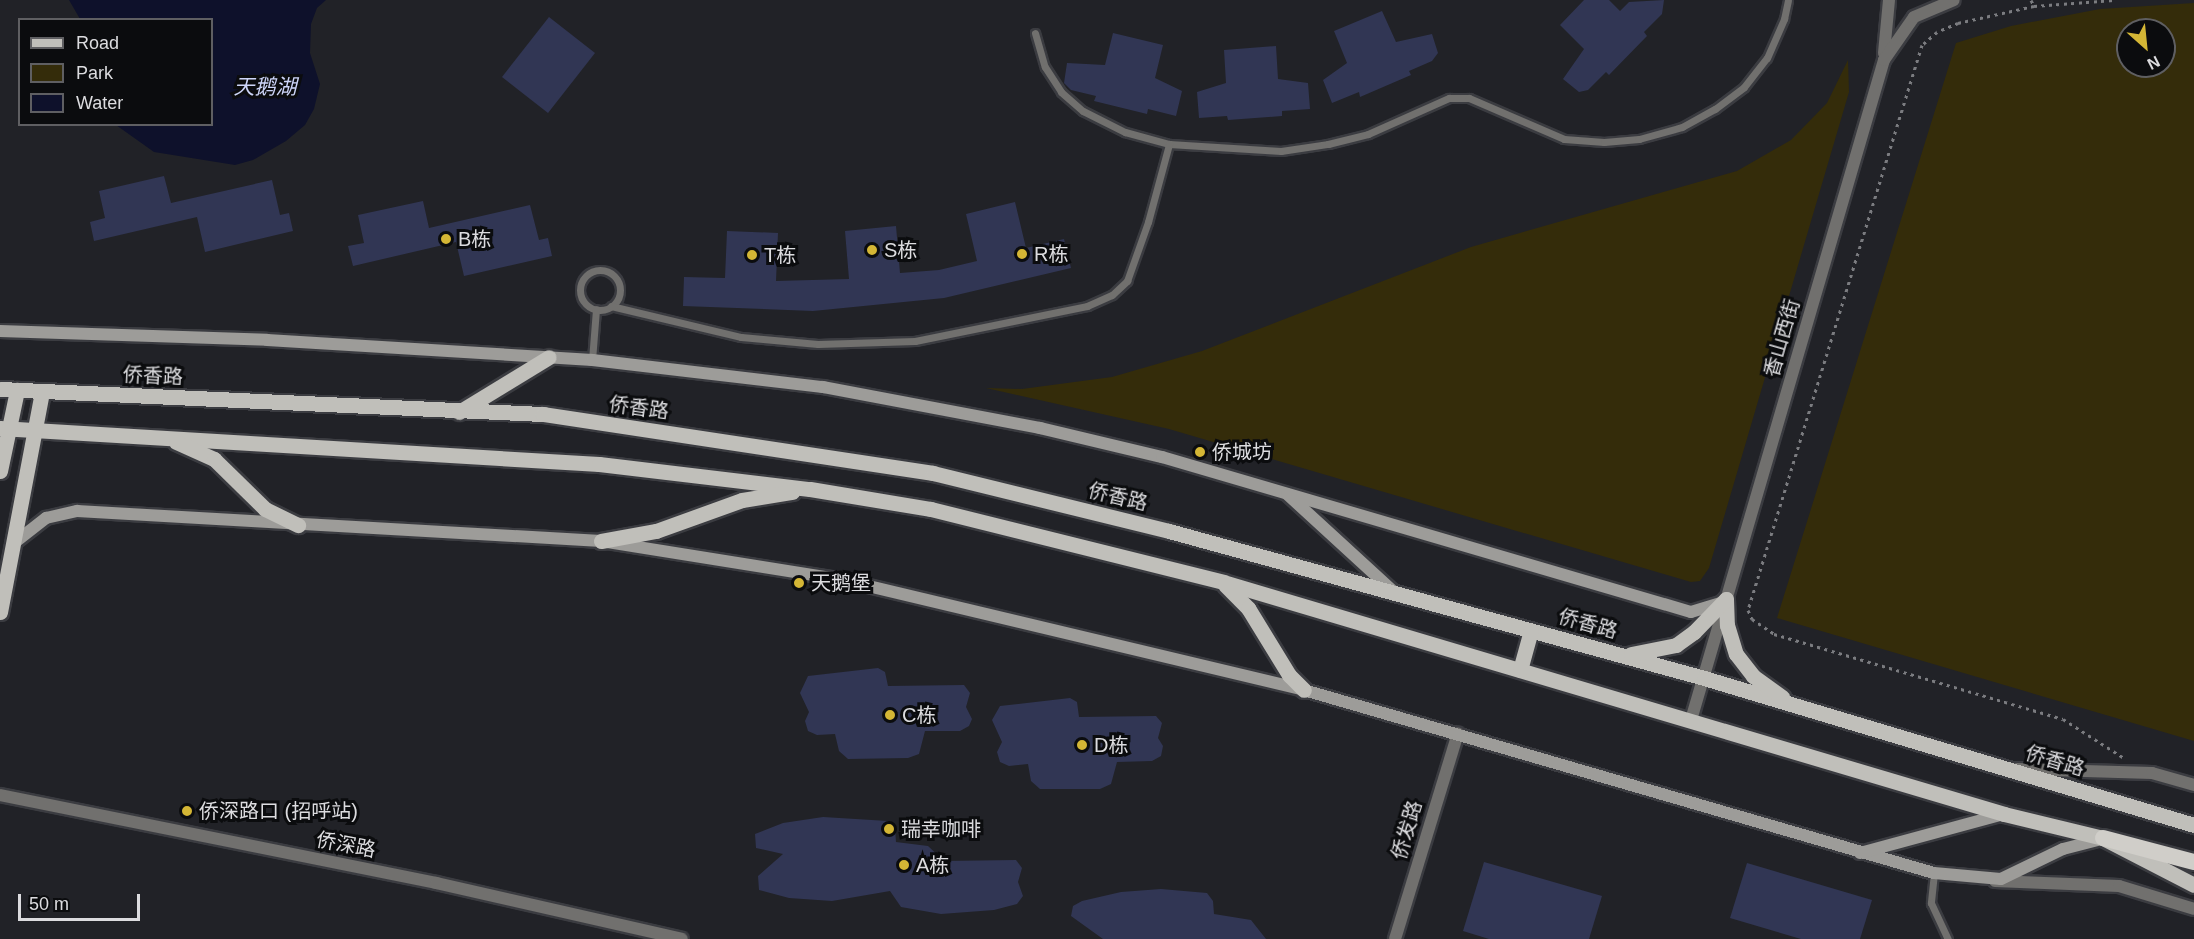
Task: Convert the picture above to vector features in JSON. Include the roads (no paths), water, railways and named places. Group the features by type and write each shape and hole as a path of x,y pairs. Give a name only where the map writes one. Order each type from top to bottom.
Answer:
{"highway":[{"path":"2103,838 2194,862"}],"main road":[{"path":"0,331 267,340 592,360 757,379 910,402 1162,457 1691,612 1703,611 1726,600"},
{"path":"459,412 549,357"},
{"name":"侨香路","path":"0,389 459,412 543,414 933,473 1169,531 1704,678 2194,825"},
{"path":"0,471 4,429 17,390"},
{"path":"0,612 42,391"},
{"path":"4,429 156,436 599,464 810,489 931,509 1223,582 2004,814 2103,838 2194,885"},
{"path":"156,436 214,459 265,508 298,525"},
{"path":"601,541 656,531 742,500 810,489"},
{"path":"1285,492 1395,592"},
{"path":"14,543 46,518 77,511 601,541 839,579 1304,690 1934,873 1991,881 2010,876 2063,849 2103,838"},
{"path":"1223,582 1248,608 1289,675 1304,690"},
{"path":"1617,654 1647,653 1676,645 1694,633 1726,600"},
{"path":"1726,600 1731,640 1740,659 1762,683 1796,706"},
{"path":"1520,670 1531,630"},
{"path":"1859,853 2004,814"}],"street":[{"path":"1884,60 1889,0"},
{"name":"香山西街","path":"1691,720 1884,60 1914,17 1954,0"},
{"name":"侨发路","path":"1395,939 1458,733"},
{"path":"2006,768 2152,773 2194,785"},
{"name":"侨深路","path":"0,795 436,883 682,939"},
{"path":"1991,881 2119,886 2194,909"}],"lane":[{"path":"1035,33 1045,67 1061,92 1083,111 1125,132 1168,144 1281,151 1328,144 1368,134 1449,98 1469,98 1564,139 1604,142 1639,139 1682,127 1715,109 1744,87 1767,58 1784,19 1788,0"},
{"path":"611,306 618,296 618,283 609,272 594,271 582,280 580,293 586,304 596,309 611,306 741,337 818,344 915,341 1087,306 1112,295 1127,281 1146,231 1168,144"},
{"path":"592,360 596,309"},
{"path":"1934,873 1931,903 1948,939"}],"water":[{"name":"天鹅湖","path":"69,0 326,0 317,8 311,24 310,53 320,84 314,109 305,125 286,141 253,160 235,165 154,152 117,126 213,126 213,18 79,18"}],"place":[{"name":"B栋","path":"446,239"},
{"name":"S栋","path":"872,250"},
{"name":"R栋","path":"1022,254"},
{"name":"T栋","path":"752,255"},
{"name":"侨城坊","path":"1200,452"},
{"name":"天鹅堡","path":"799,583"},
{"name":"C栋","path":"890,715"},
{"name":"D栋","path":"1082,745"},
{"name":"侨深路口 (招呼站)","path":"187,811"},
{"name":"瑞幸咖啡","path":"889,829"},
{"name":"A栋","path":"904,865"}]}
